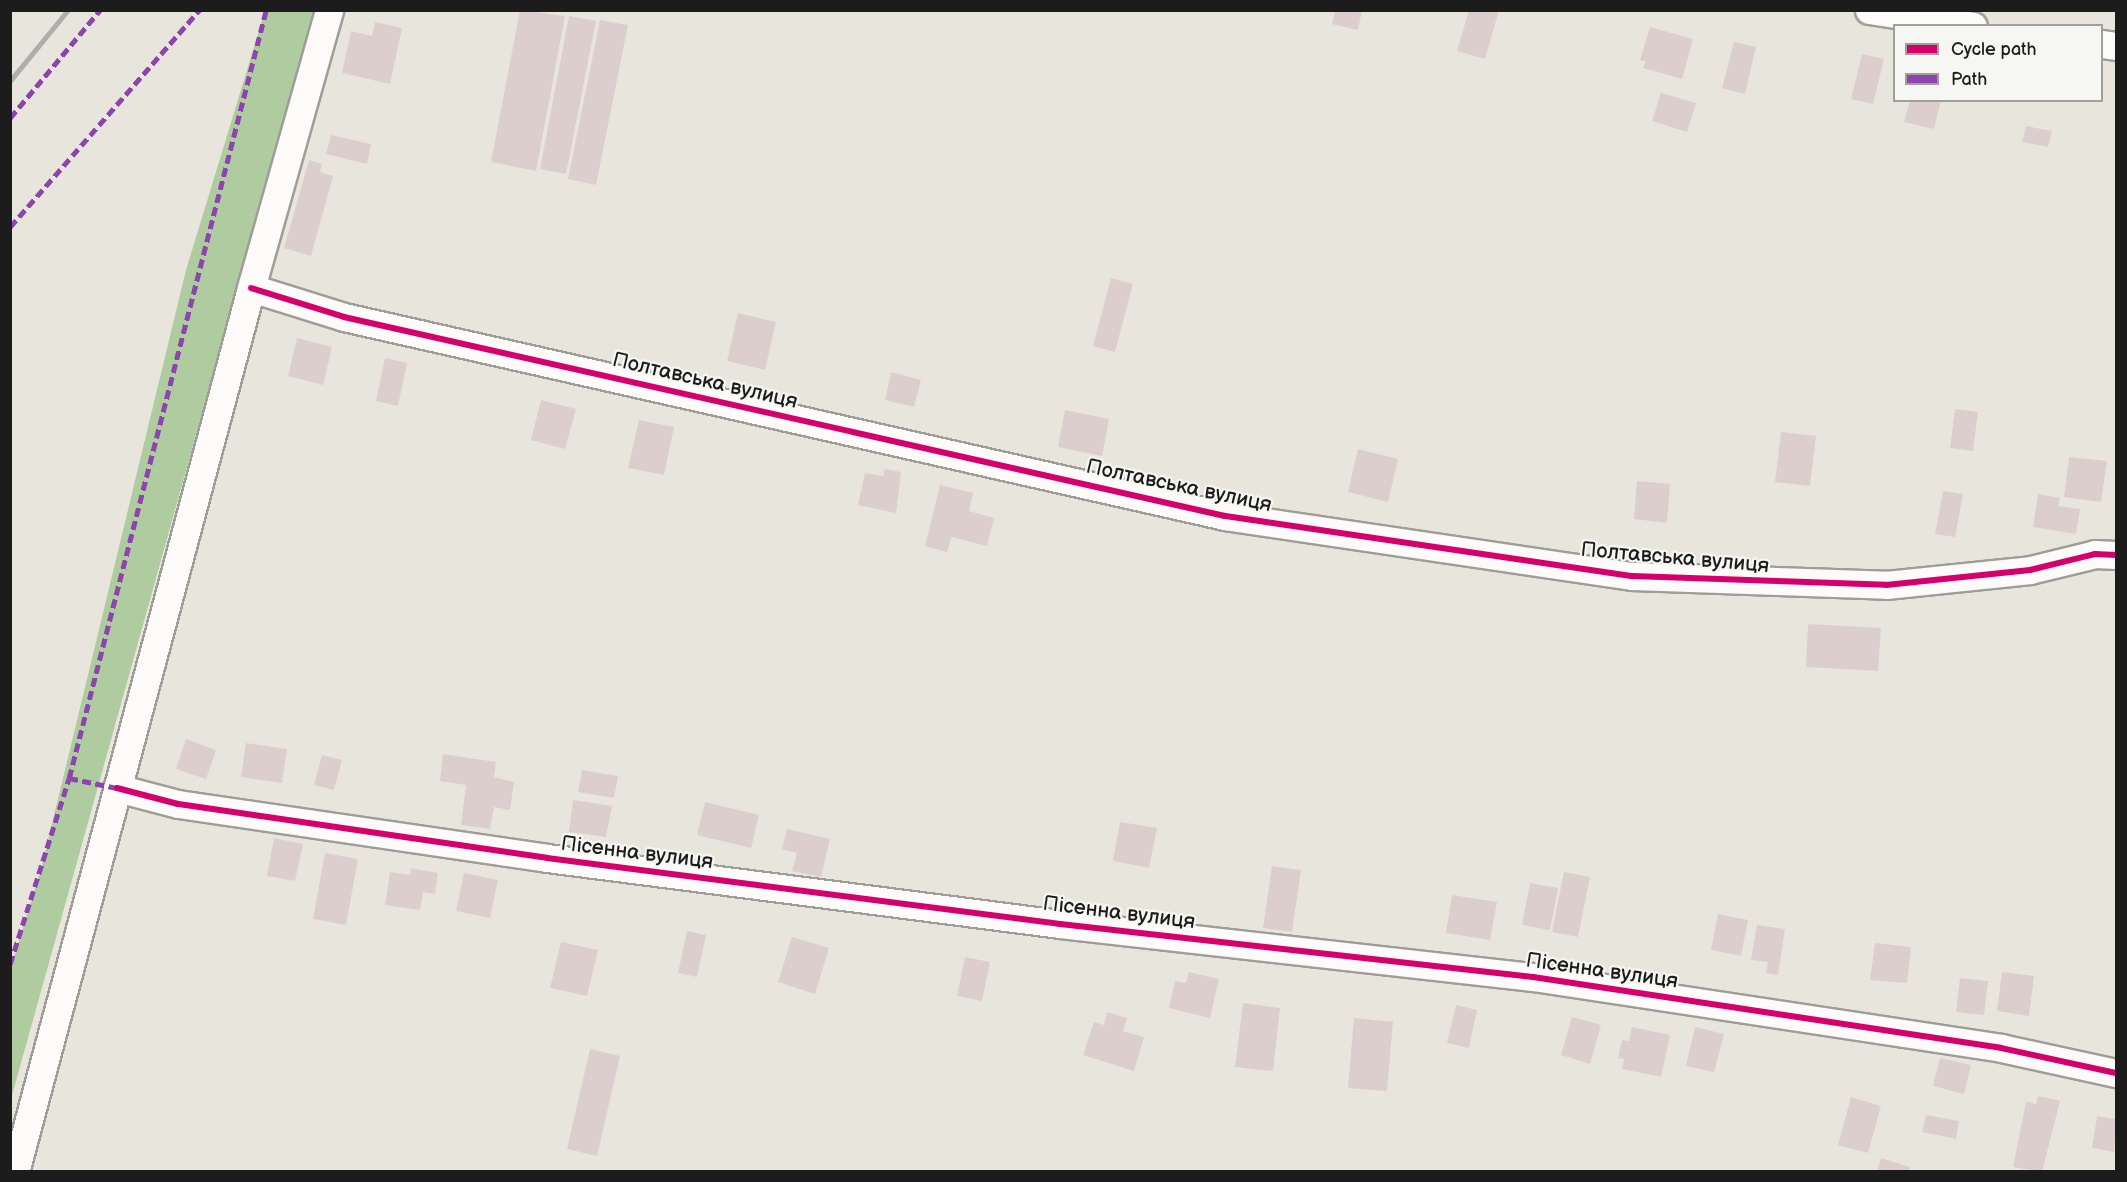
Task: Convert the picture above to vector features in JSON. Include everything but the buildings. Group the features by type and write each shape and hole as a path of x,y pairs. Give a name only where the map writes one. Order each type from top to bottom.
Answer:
{"street":[{"path":"15,1172 251,288 329,10"},
{"path":"1869,10 1960,24"},
{"name":"Полтавська вулиця","path":"251,288 344,317 1225,516 1632,576 1886,585 2030,570 2095,554 2116,555"},
{"name":"Пісенна вулиця","path":"117,788 178,804 547,858 1060,924 1545,979 2001,1048 2116,1073"}],"green space":[{"path":"265,11 314,11 11,1099 11,967 42,865 186,270"}],"railway":[{"path":"10,81 68,10"}],"marked path":[{"path":"10,118 100,10"},
{"path":"10,227 199,10"},
{"path":"10,964 69,778 266,10"},
{"path":"69,778 117,788"}],"cycle path":[{"path":"251,288 344,317 1225,516 1632,576 1886,585 2030,570 2095,554 2116,555"},
{"path":"117,788 178,804 547,858 1060,924 1533,977 2001,1048 2116,1073"}]}
